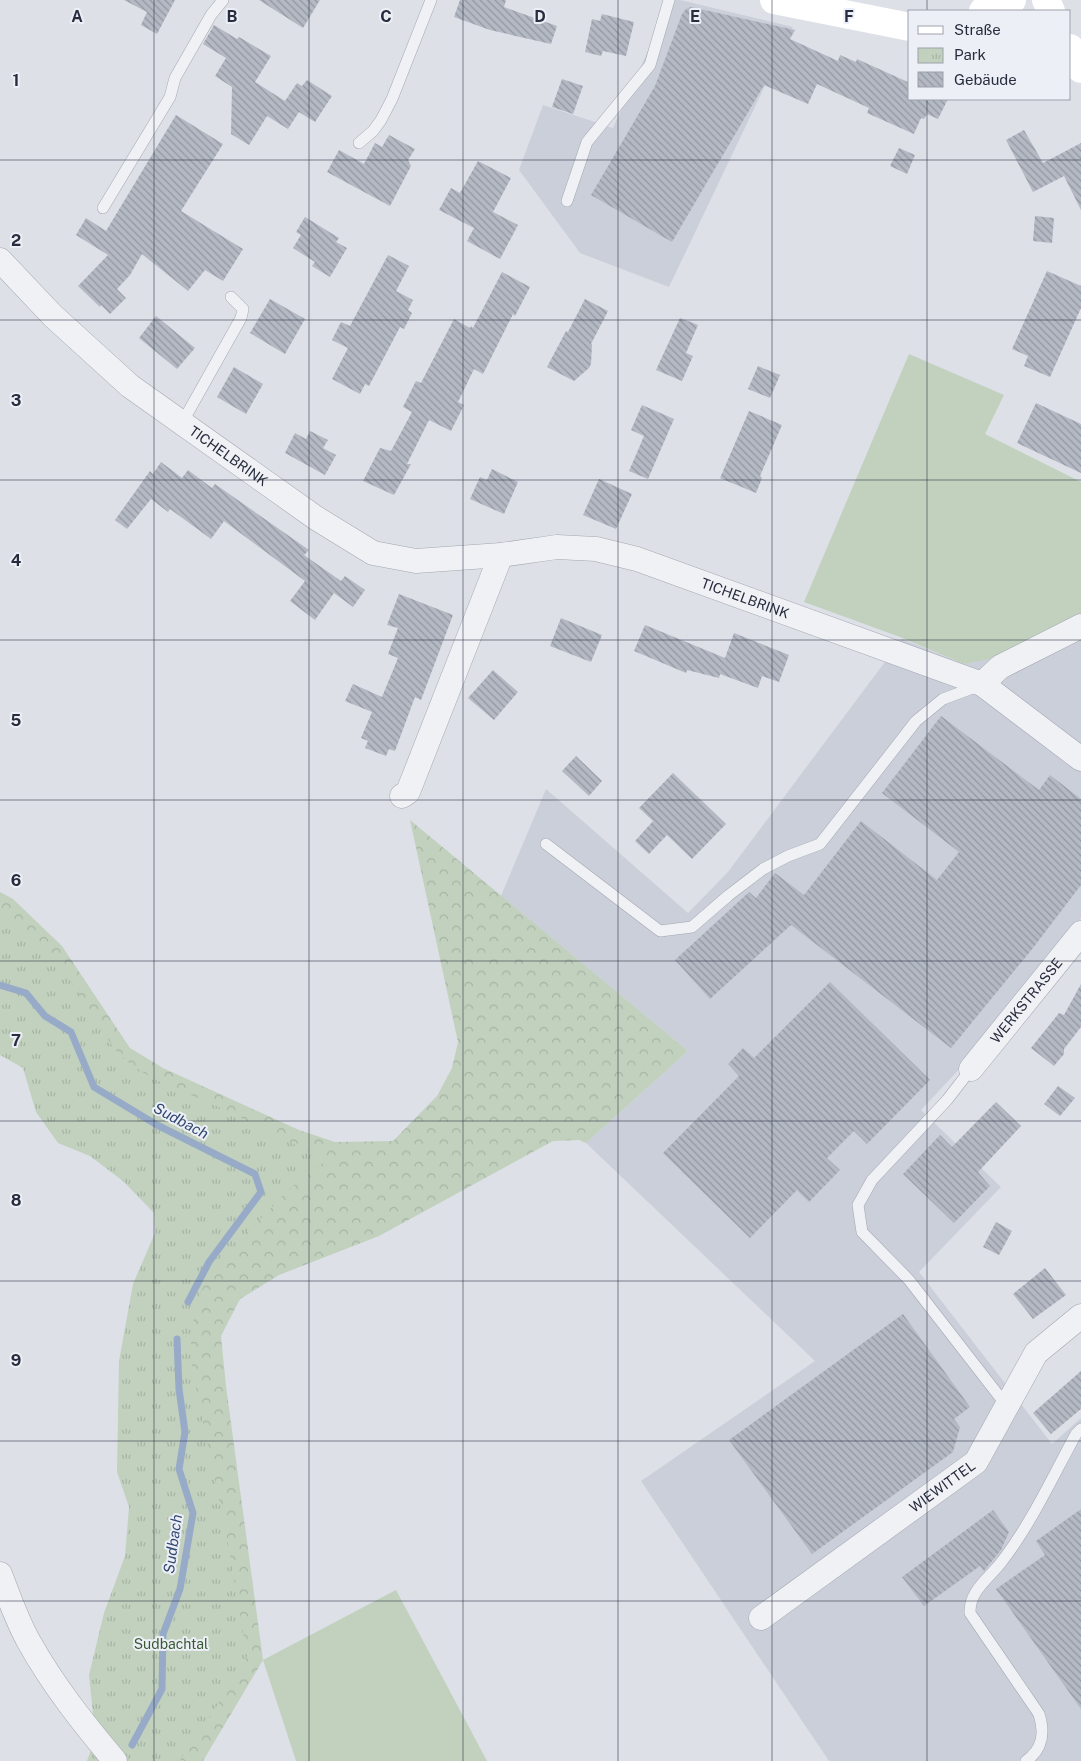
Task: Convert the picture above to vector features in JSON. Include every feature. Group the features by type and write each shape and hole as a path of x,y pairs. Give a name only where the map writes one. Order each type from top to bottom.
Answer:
{"main road":[{"path":"774,0 908,28"},
{"path":"977,10 986,0"},
{"path":"987,10 1012,0"}],"street":[{"name":"TICHELBRINK","path":"3,270 130,386 316,518 373,553 416,561 502,555 557,547 596,549 637,559 982,684 1081,759"},
{"path":"402,796 408,792 502,555"},
{"path":"982,684 1000,667 1081,626"},
{"name":"WERKSTRASSE","path":"971,1070 1081,933"},
{"name":"WIEWITTEL","path":"761,1618 976,1462 1036,1353 1081,1316"},
{"path":"0,1574 28,1640 54,1682 115,1761"}],"lane":[{"path":"103,208 170,97 175,78 188,54 211,15 223,0"},
{"path":"358,142 373,131 392,99 431,0"},
{"path":"567,201 587,142 650,65 669,0"},
{"path":"182,423 242,318 243,309 231,297"},
{"path":"546,844 660,931 692,927 763,869 788,856 820,844 916,721 943,699 982,684"},
{"path":"971,1070 947,1100 872,1180 858,1205 862,1232 909,1280 1006,1405"},
{"path":"1026,1761 1033,1756 1041,1742 1043,1728 1039,1714 970,1614 970,1603 976,1591 1017,1542 1076,1434 1081,1429"}],"shaded area":[{"path":"671,0 680,0 793,27 669,287 580,253 519,170 543,105 613,128"},
{"path":"1081,615 1081,918 967,1061 921,1110 1001,1187 919,1272 1052,1444 1081,1418 1081,1761 829,1761 641,1481 815,1361 586,1143 688,1051 501,896 546,789 688,913 728,872 902,639 964,664"}],"green space":[{"path":"909,354 1004,395 985,434 1081,482 1081,615 995,658 964,664 900,637 804,602"},
{"path":"410,820 688,1051 586,1143 579,1140 553,1141 379,1236 279,1275 240,1299 221,1336 263,1660 203,1761 112,1761 186,1220 0,995 0,892 13,899 62,946 130,1048 163,1068 299,1130 335,1142 393,1141 437,1096 452,1068 458,1042"},
{"name":"Sudbachtal","path":"0,908 28,930 51,956 122,1057 155,1079 217,1106 326,1160 290,1188 219,1262 201,1291 194,1315 191,1344 192,1369 227,1538 247,1656 202,1730 179,1761 87,1761 93,1745 93,1714 89,1675 104,1613 125,1556 129,1507 117,1472 119,1361 133,1284 155,1233 154,1213 123,1181 90,1156 58,1143 36,1112 23,1068 0,1055"},
{"path":"396,1590 487,1761 296,1761 263,1660"}],"building":[{"path":"124,0 175,0 157,34 141,25 147,12"},
{"path":"259,0 320,0 303,28"},
{"path":"460,0 506,0 504,7 557,26 551,44 490,30 454,17"},
{"path":"691,7 795,30 790,39 838,61 840,55 856,62 857,59 908,82 908,100 948,100 938,119 927,114 924,119 921,118 914,134 867,113 869,108 817,84 808,104 764,85 672,242 591,195 655,86 682,14"},
{"path":"602,14 634,22 626,56 603,51 601,56 585,52 592,19 600,21"},
{"path":"214,25 271,56 255,82 285,101 297,83 302,86 307,80 332,96 315,122 299,112 288,129 267,116 249,145 231,134 232,87 215,76 226,58 203,44"},
{"path":"562,79 583,86 573,114 552,107"},
{"path":"176,115 223,144 181,211 243,249 223,281 205,270 188,291 142,254 130,275 117,289 126,298 110,314 78,286 108,255 76,235 86,218 106,231"},
{"path":"1024,130 1043,163 1081,143 1081,210 1064,176 1033,192 1006,140"},
{"path":"389,135 415,149 408,160 411,166 390,206 327,172 339,150 364,164 375,143 382,147"},
{"path":"899,148 915,155 907,174 890,166"},
{"path":"478,161 511,178 493,212 518,225 500,259 467,241 474,228 439,210 451,188 460,193"},
{"path":"1035,216 1054,218 1052,243 1033,241"},
{"path":"305,217 339,238 336,242 347,248 330,277 312,266 315,262 293,248 301,235 296,232"},
{"path":"388,255 409,266 396,291 413,300 408,310 412,313 404,329 400,327 369,386 365,384 360,394 332,379 348,348 332,340 341,322 350,326"},
{"path":"1047,271 1081,286 1081,308 1050,377 1024,366 1028,356 1012,349"},
{"path":"502,272 530,287 515,316 513,314 483,374 474,369 458,402 464,405 451,431 429,420 407,464 411,464 394,495 363,481 380,448 391,451 412,412 403,407 416,381 421,383 454,319 473,328"},
{"path":"270,299 305,319 285,354 250,333"},
{"path":"585,299 608,311 591,344 591,364 574,381 547,367"},
{"path":"156,316 195,348 177,369 139,338"},
{"path":"680,318 698,325 686,353 693,356 682,381 656,370"},
{"path":"758,366 780,375 770,398 748,389"},
{"path":"234,367 263,384 246,414 217,397"},
{"path":"1036,403 1081,424 1081,473 1017,443"},
{"path":"642,405 674,419 648,479 629,471 644,436 631,430"},
{"path":"749,411 782,425 760,476 762,478 756,493 720,478"},
{"path":"310,431 328,440 323,448 336,455 325,475 285,453 295,433 306,439"},
{"path":"161,462 182,478 188,470 212,488 215,484 309,550 304,555 341,581 345,576 365,590 353,607 334,593 315,620 290,601 305,581 224,521 211,539 170,509 168,512 151,499 127,529 115,520 150,471 153,474"},
{"path":"492,469 518,482 504,514 470,499 480,477 487,480"},
{"path":"599,479 632,494 616,529 583,515"},
{"path":"399,594 453,615 421,700 415,697 395,751 389,749 386,756 365,748 368,741 361,738 372,712 345,701 353,684 382,697 398,658 388,654 398,628 387,625"},
{"path":"561,618 602,635 591,662 550,646"},
{"path":"645,625 725,658 734,633 789,655 779,682 762,676 758,688 720,674 719,678 687,670 686,673 634,651"},
{"path":"493,670 518,692 494,720 468,698"},
{"path":"941,716 1039,790 1050,775 1081,799 1081,885 1033,948 951,1048 791,925 710,999 675,960 749,892 756,898 775,873 804,895 861,821 937,880 959,852 882,793"},
{"path":"576,756 602,781 589,796 562,771"},
{"path":"673,773 726,824 692,859 667,835 649,854 635,841 653,821 639,808"},
{"path":"830,982 930,1080 867,1144 854,1131 827,1158 840,1170 809,1202 797,1190 750,1238 663,1153 739,1076 728,1064 743,1048 754,1058"},
{"path":"1081,984 1081,1027 1054,1066 1031,1048 1059,1013 1064,1015"},
{"path":"1058,1086 1075,1098 1060,1116 1044,1104"},
{"path":"996,1102 1021,1126 978,1172 990,1186 954,1223 903,1174 940,1135 952,1147"},
{"path":"996,1222 1012,1231 999,1255 983,1247"},
{"path":"1045,1268 1066,1295 1033,1319 1013,1294"},
{"path":"903,1314 970,1407 954,1419 960,1427 953,1452 812,1554 729,1440"},
{"path":"1081,1371 1081,1409 1051,1434 1033,1413"},
{"path":"1081,1509 1081,1709 996,1589 1045,1555 1036,1541"},
{"path":"993,1510 1009,1532 1001,1550 984,1571 980,1566 924,1606 902,1577"}],"waterway":[{"name":"Sudbach","path":"0,985 26,993 45,1016 71,1032 94,1087 157,1125 255,1174 261,1192 209,1262 188,1302"},
{"name":"Sudbach","path":"132,1745 162,1689 163,1634 180,1589 193,1513 179,1469 185,1432 179,1389 177,1339"}]}
